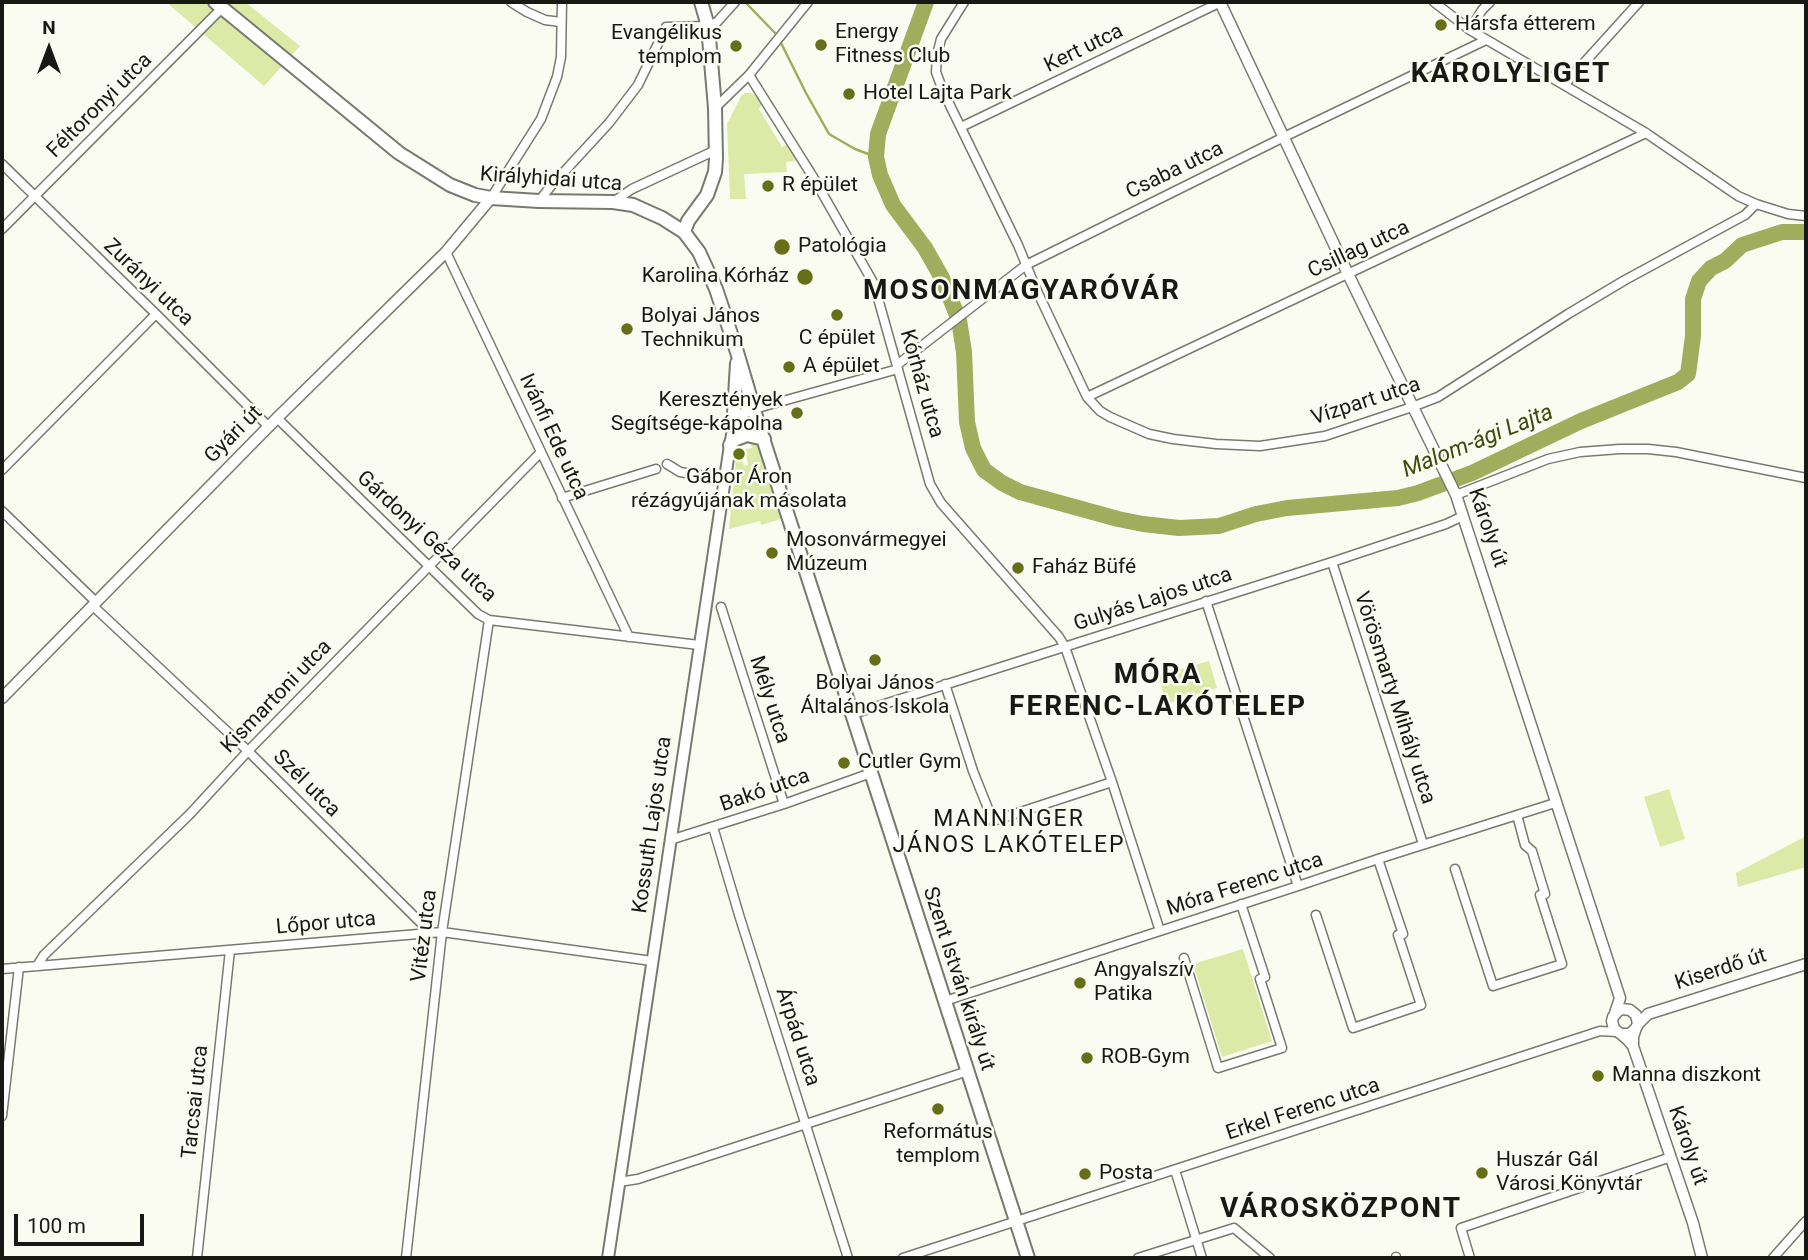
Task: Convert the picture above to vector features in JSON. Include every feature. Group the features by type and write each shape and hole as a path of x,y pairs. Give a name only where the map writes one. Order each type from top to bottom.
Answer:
{"main road":[{"path":"684,232 688,221 707,195 715,172 715,108 708,26 701,2"},
{"name":"Királyhidai utca","path":"219,5 399,153 450,185 491,198 612,202 646,210 684,232 706,267 737,352"},
{"path":"733,430 737,352"},
{"name":"Szent István király út","path":"737,352 1028,1258"},
{"path":"733,430 737,420 745,412 754,409"},
{"name":"Kossuth Lajos utca","path":"608,1258 733,430"},
{"path":"730,445 734,440 747,435 764,439"}],"street":[{"path":"511,2 545,20 561,22"},
{"path":"491,198 541,119 550,99 561,57 562,2"},
{"path":"539,201 609,123 638,85 666,27 708,26 717,22 736,2"},
{"path":"715,108 749,75 808,2"},
{"name":"Vízpart utca","path":"964,2 941,39 936,72 1087,397 1110,417 1149,434 1216,444 1260,446 1325,436 1412,407 1438,397 1625,280 1745,215 1756,204"},
{"name":"Kert utca","path":"961,127 1220,2"},
{"name":"Károly út","path":"1220,2 1348,275 1454,491 1620,998"},
{"path":"1434,2 1470,30 1646,133 1738,196 1788,214 1806,216"},
{"path":"1470,30 1490,2"},
{"path":"1563,85 1639,2"},
{"name":"Féltoronyi utca","path":"2,229 219,5"},
{"name":"Csaba utca","path":"754,409 898,367 1026,265 1486,40"},
{"name":"Kórház utca","path":"749,75 813,177 874,284 930,484 941,503 1065,647 1160,931"},
{"name":"Csillag utca","path":"1087,397 1646,133"},
{"path":"612,202 632,189 716,150"},
{"name":"Zurányi utca","path":"2,164 269,427"},
{"name":"Gyári út","path":"2,698 277,418 446,252 491,198"},
{"name":"Ivánfi Ede utca","path":"446,252 629,637"},
{"path":"2,470 156,314"},
{"name":"Gárdonyi Géza utca","path":"277,418 478,614 489,620 699,645"},
{"path":"1454,491 1561,455 1620,449 1676,452 1806,478"},
{"name":"Kismartoni utca","path":"37,966 44,955 190,814 248,751 541,452"},
{"path":"667,464 680,472 724,479"},
{"path":"562,498 656,469"},
{"name":"Szél utca","path":"2,511 248,751 429,933"},
{"name":"Gulyás Lajos utca","path":"853,714 1332,562 1463,516"},
{"name":"Vörösmarty Mihály utca","path":"1332,562 1423,844"},
{"path":"1206,601 1298,886"},
{"name":"Mély utca","path":"721,607 784,804"},
{"name":"Vitéz utca","path":"407,1258 442,932 489,620"},
{"path":"945,684 973,771 993,821 1112,782"},
{"name":"Bakó utca","path":"670,840 871,773"},
{"name":"Móra Ferenc utca","path":"945,1001 1556,803"},
{"path":"1455,869 1493,986 1562,964 1540,895 1545,894 1532,851 1525,845 1517,815"},
{"name":"Árpád utca","path":"713,827 848,1258"},
{"path":"1316,915 1353,1028 1421,1005 1398,935 1403,934 1378,859"},
{"path":"1184,958 1218,1068 1282,1048 1260,978 1265,977 1241,904"},
{"name":"Lőpor utca","path":"2,969 442,932 652,961"},
{"name":"Tarcsai utca","path":"197,1258 230,950"},
{"name":"Kiserdő út","path":"1631,1011 1648,1014 1806,964"},
{"path":"2,1116 19,967"},
{"path":"1620,998 1638,1019 1637,1026 1630,1034 1619,1033 1612,1025 1620,998"},
{"path":"1614,1015 1622,1009 1631,1011"},
{"name":"Kiserdő út","path":"1637,1026 1648,1014"},
{"name":"Erkel Ferenc utca","path":"903,1258 1600,1031 1614,1015"},
{"name":"Károly út","path":"1637,1026 1633,1046 1693,1223 1702,1258"},
{"name":"Erkel Ferenc utca","path":"1600,1031 1619,1033"},
{"name":"Károly út","path":"1619,1033 1633,1046"},
{"path":"619,1182 638,1179 968,1072"},
{"path":"1470,1258 1461,1228 1671,1157"},
{"path":"1175,1170 1202,1258"},
{"path":"1773,1258 1806,1221"},
{"path":"1138,1258 1234,1228 1270,1258"}],"green space":[{"path":"166,2 245,2 300,46 264,86"},
{"path":"745,93 752,93 763,103 759,109 782,147 788,144 796,161 786,162 787,172 744,174 746,199 730,199 727,124"},
{"path":"749,439 758,447 781,519 761,525 760,521 729,529 737,450 740,450 744,466 748,465 745,449 752,448"},
{"path":"1209,661 1217,688 1167,704 1158,676"},
{"path":"1669,789 1685,839 1660,847 1644,797"},
{"path":"1806,836 1806,867 1738,887 1736,873"},
{"path":"1243,949 1272,1041 1222,1057 1193,964"}],"waterway":[{"path":"745,2 777,35 829,134 876,157"},
{"name":"Malom-ági Lajta","path":"926,2 878,134 876,157 880,175 893,205 925,248 942,278 959,320 964,352 967,422 973,448 984,470 1020,492 1118,519 1179,528 1219,526 1256,514 1287,508 1398,498 1472,473 1581,421 1678,382 1688,374 1693,336 1693,299 1699,281 1711,268 1725,261 1742,245 1782,232 1806,232"}],"place":[{"name":"Hársfa étterem","path":"1441,25"},
{"name":"Energy Fitness Club","path":"821,45"},
{"name":"Evangélikus templom","path":"736,46"},
{"name":"Hotel Lajta Park","path":"849,94"},
{"name":"R épület","path":"768,186"},
{"name":"Patológia","path":"782,247"},
{"name":"Karolina Kórház","path":"805,277"},
{"name":"C épület","path":"837,315"},
{"name":"Bolyai János Technikum","path":"627,329"},
{"name":"A épület","path":"789,367"},
{"name":"Keresztények Segítsége-kápolna","path":"797,413"},
{"name":"Gábor Áron rézágyújának másolata","path":"739,454"},
{"name":"Mosonvármegyei Múzeum","path":"772,553"},
{"name":"Faház Büfé","path":"1018,568"},
{"name":"Bolyai János Általános Iskola","path":"875,660"},
{"name":"Cutler Gym","path":"844,763"},
{"name":"Angyalszív Patika","path":"1080,983"},
{"name":"ROB-Gym","path":"1087,1058"},
{"name":"Manna diszkont","path":"1598,1076"},
{"name":"Református templom","path":"938,1109"},
{"name":"Huszár Gál Városi Könyvtár","path":"1482,1173"},
{"name":"Posta","path":"1085,1174"}],"district":[{"name":"KÁROLYLIGET","path":"1511,75"},
{"name":"MOSONMAGYARÓVÁR","path":"1022,292"},
{"name":"MÓRA FERENC-LAKÓTELEP","path":"1158,692"},
{"name":"MANNINGER JÁNOS LAKÓTELEP","path":"1009,833"},
{"name":"VÁROSKÖZPONT","path":"1341,1210"}]}
